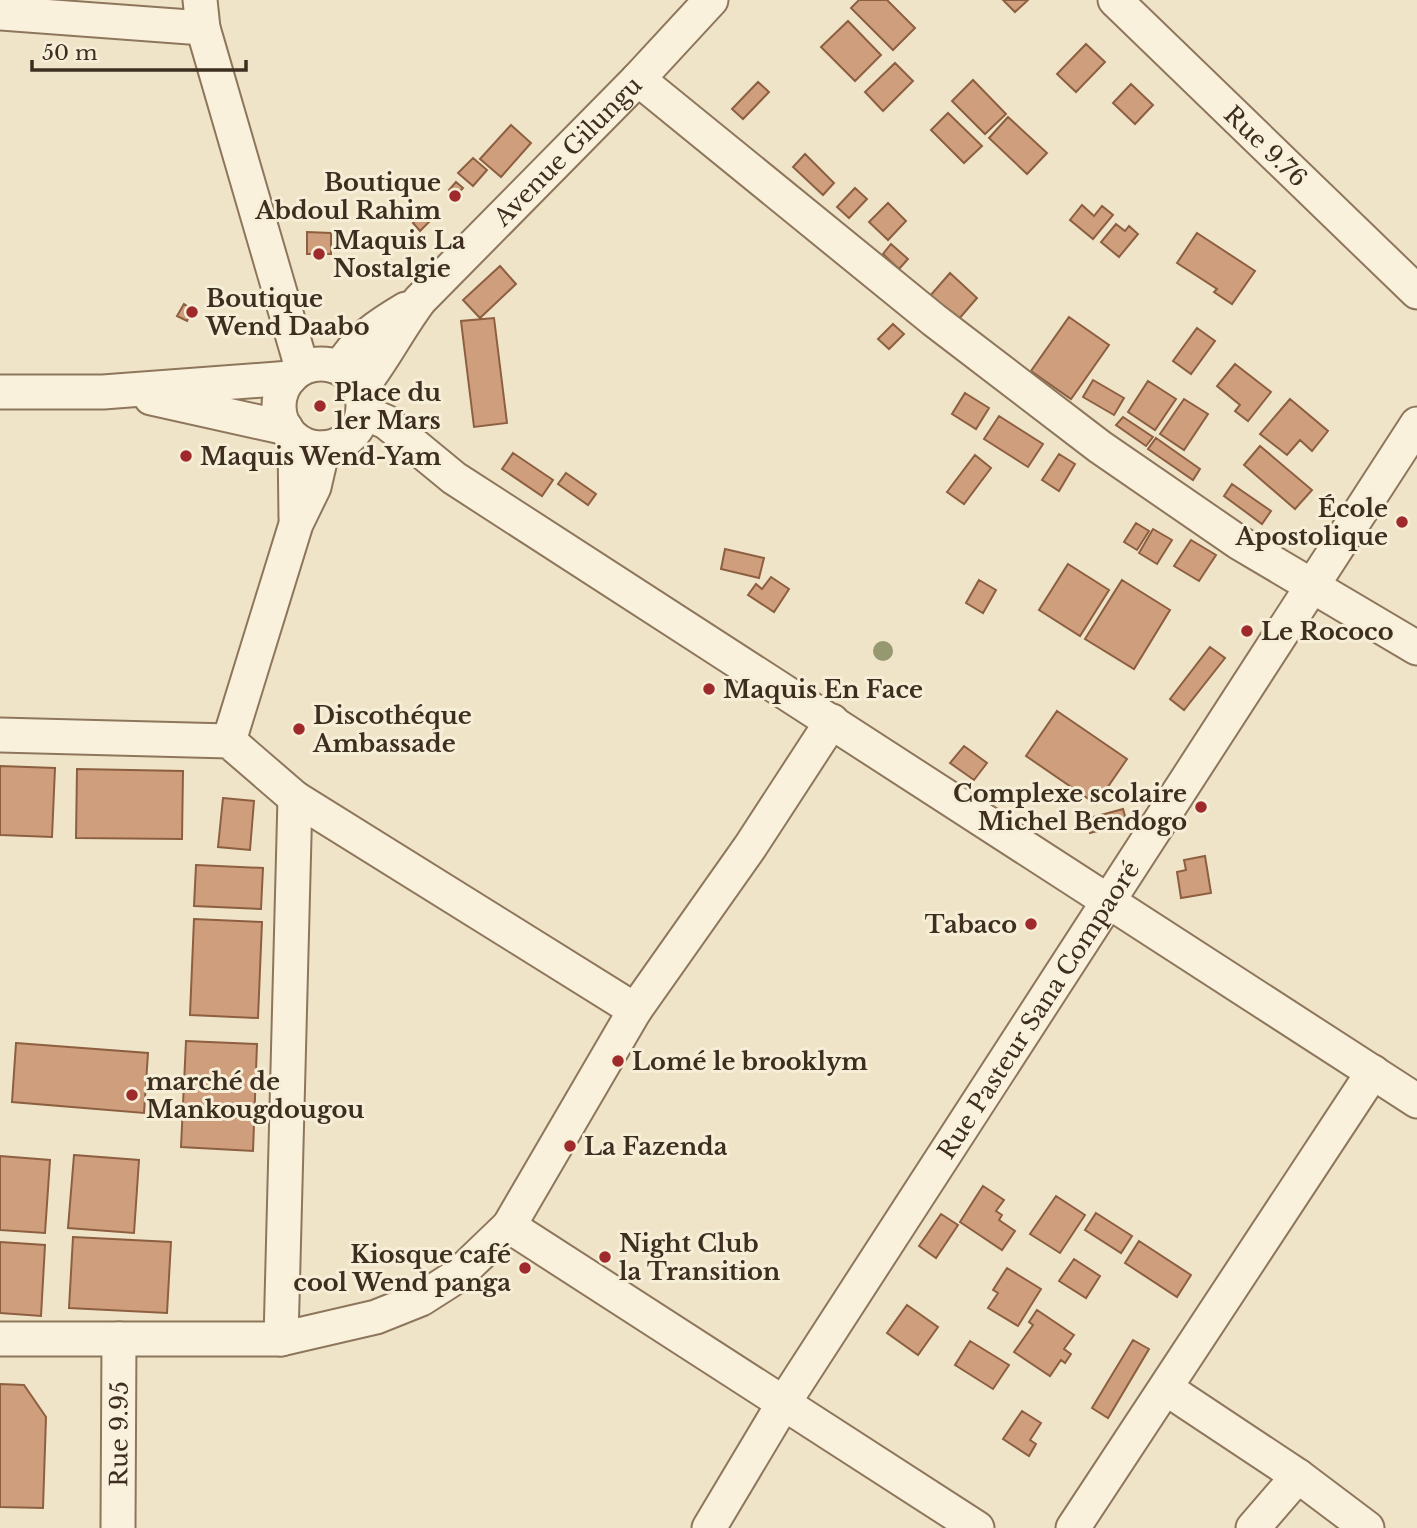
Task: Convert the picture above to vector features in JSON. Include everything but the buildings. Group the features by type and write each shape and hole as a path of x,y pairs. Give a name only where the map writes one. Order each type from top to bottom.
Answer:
{"street":[{"name":"Avenue Gilungu","path":"354,390 379,366 397,330 420,300 638,79 711,0"},
{"name":"Rue 9.76","path":"1115,0 1417,292"},
{"path":"0,13 202,14 296,373"},
{"path":"638,79 934,320 1100,447 1238,542 1417,648"},
{"path":"0,392 103,392 296,373 320,364 354,390 386,422 454,478 1417,1101"},
{"path":"229,741 296,524 314,487 312,439 279,412 281,394 296,373"},
{"path":"312,439 358,428 354,390"},
{"path":"103,392 241,416 312,439 376,446 454,478"},
{"name":"Rue Pasteur Sana Compaoré","path":"709,1528 783,1404 1417,424"},
{"path":"0,1339 281,1339 376,1317 421,1299 457,1276 509,1226 635,1010 750,847 832,721"},
{"path":"0,735 229,741 295,799 635,1010"},
{"path":"281,1339 295,799"},
{"path":"1073,1528 1167,1390 1373,1072"},
{"path":"509,1226 977,1528"},
{"name":"Rue 9.95","path":"118,1339 118,1528"},
{"path":"1167,1390 1298,1476 1367,1528"},
{"path":"1253,1528 1298,1476"}],"place":[{"name":"Boutique Abdoul Rahim","path":"455,196"},
{"name":"Maquis La Nostalgie","path":"319,254"},
{"name":"Boutique Wend Daabo","path":"192,312"},
{"name":"Place du 1er Mars","path":"320,406"},
{"name":"Maquis Wend-Yam","path":"186,456"},
{"name":"École Apostolique","path":"1402,522"},
{"name":"Le Rococo","path":"1247,631"},
{"name":"Maquis En Face","path":"709,689"},
{"name":"Discothéque Ambassade","path":"299,729"},
{"name":"Complexe scolaire Michel Bendogo","path":"1201,807"},
{"name":"Tabaco","path":"1031,924"},
{"name":"Lomé le brooklym","path":"618,1061"},
{"name":"marché de Mankougdougou","path":"132,1095"},
{"name":"La Fazenda","path":"570,1146"},
{"name":"Night Club la Transition","path":"605,1257"},
{"name":"Kiosque café cool Wend panga","path":"525,1268"}]}
